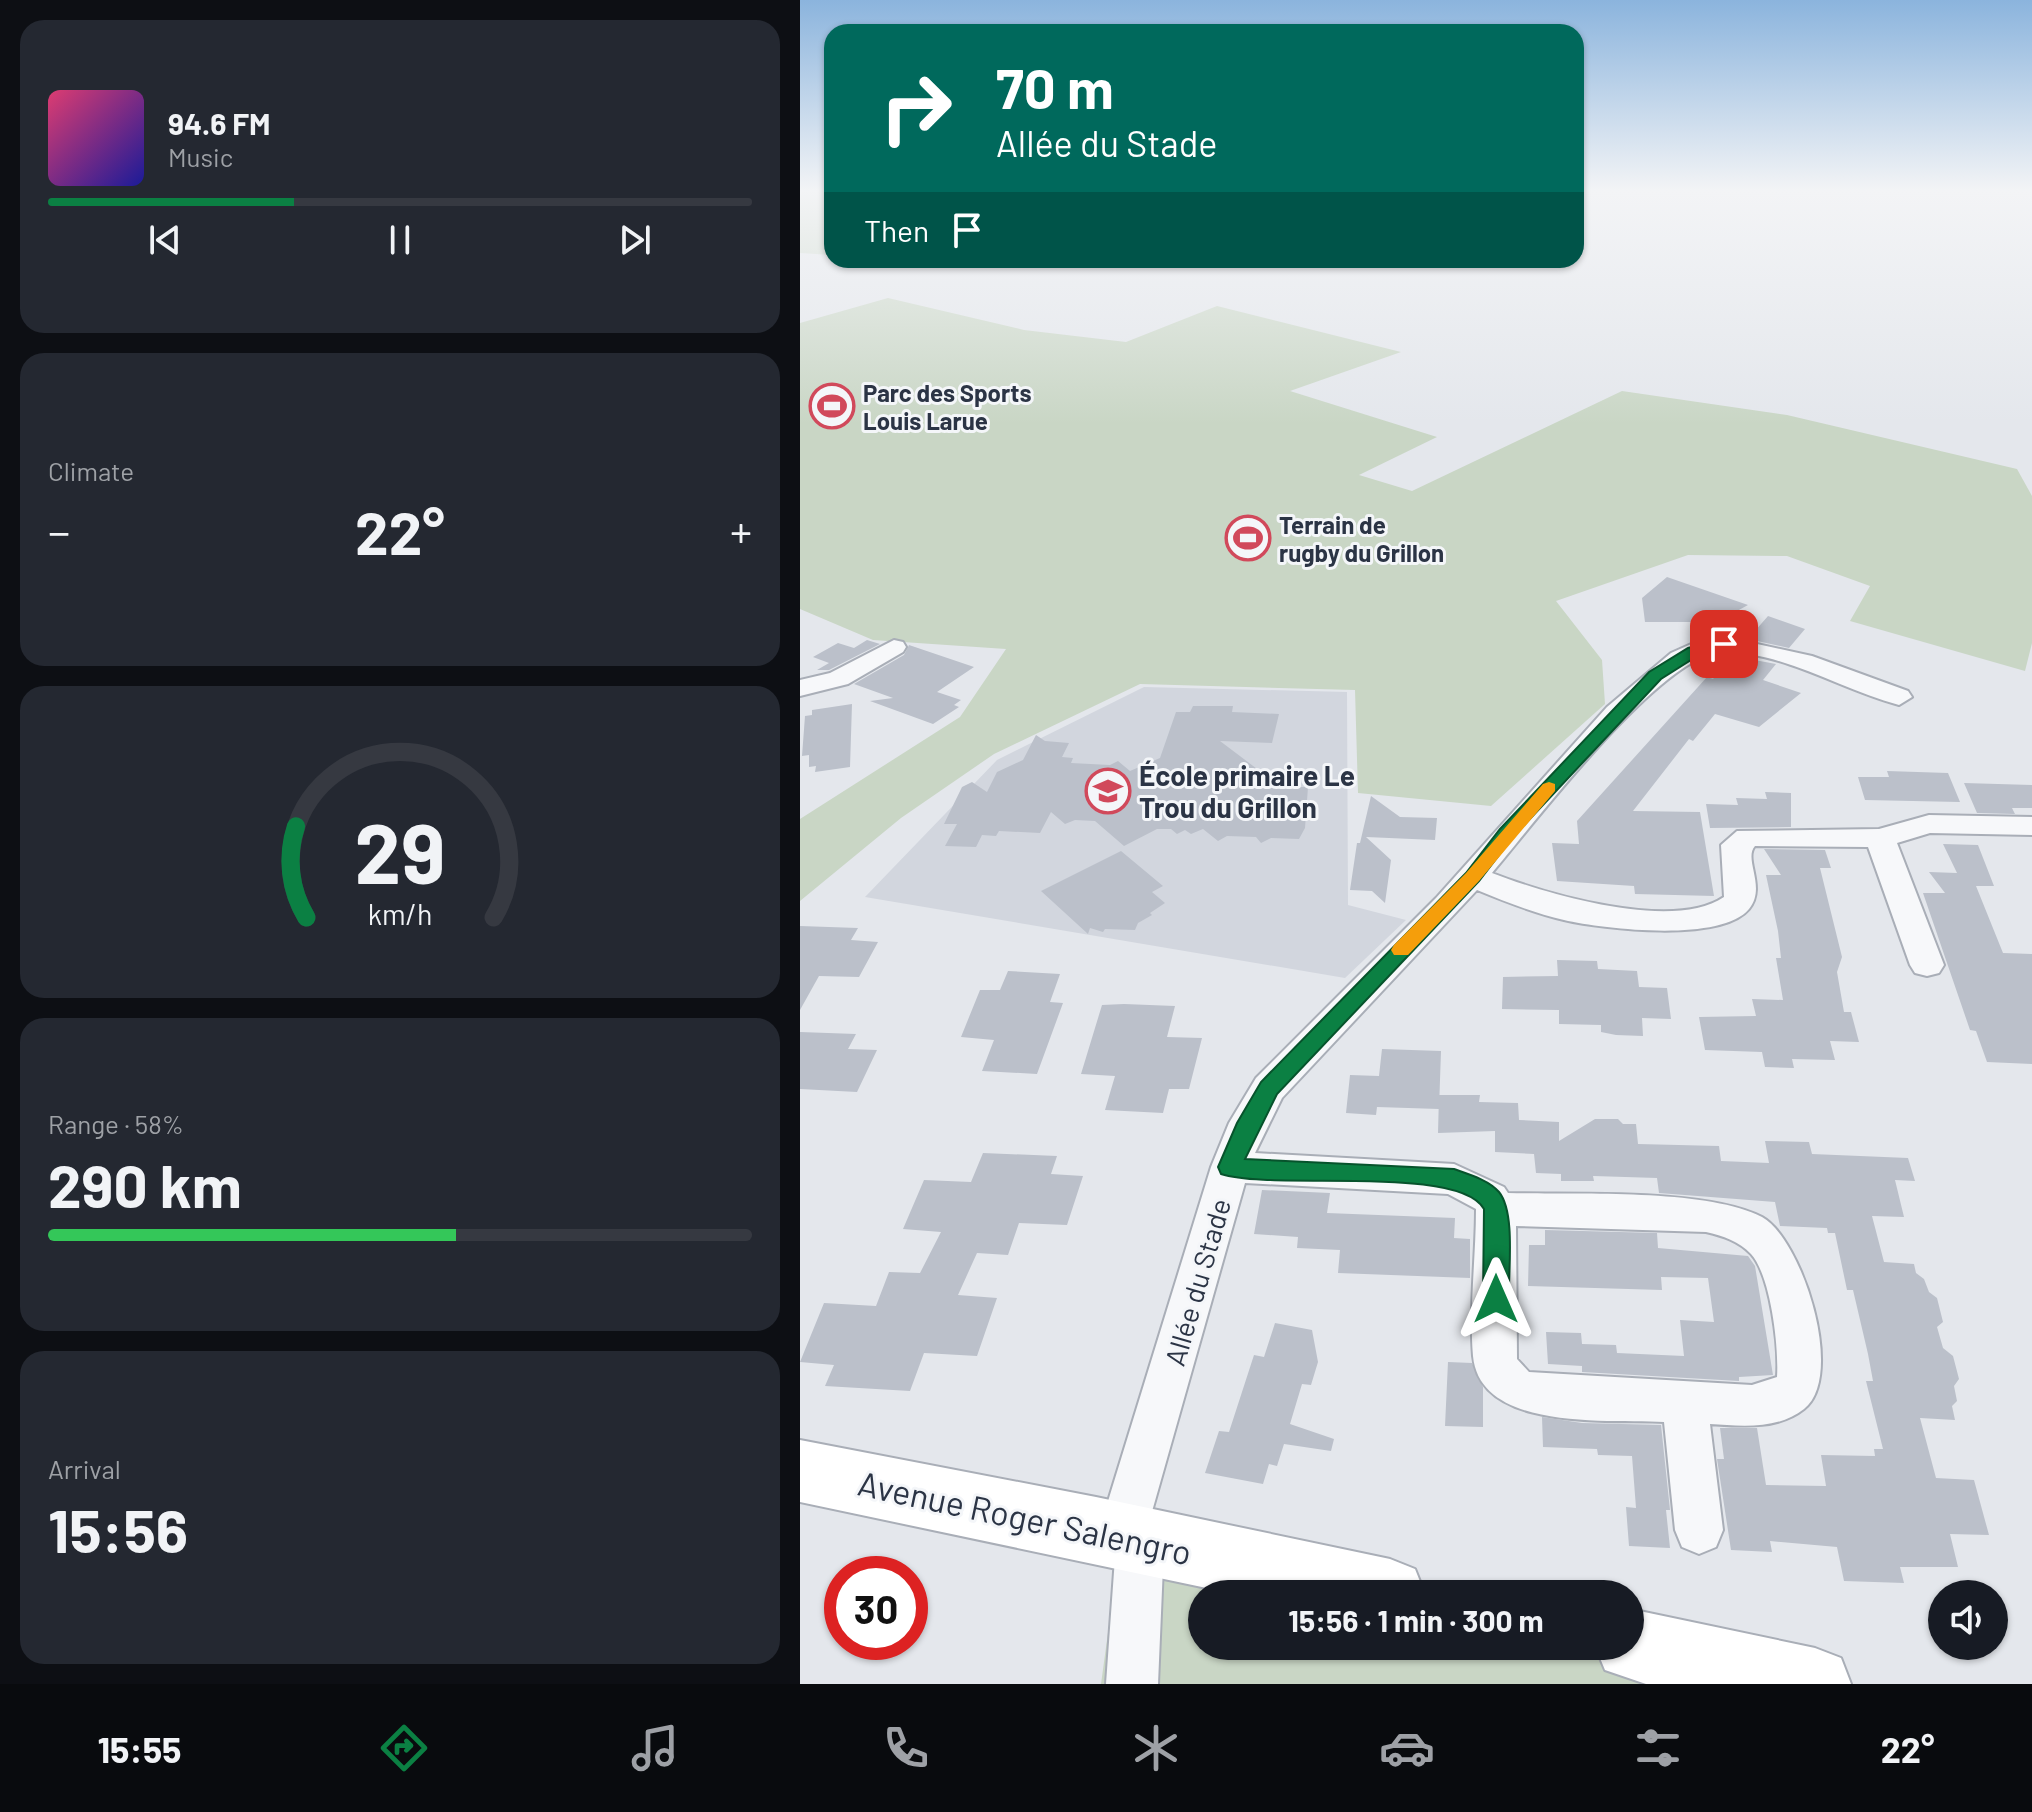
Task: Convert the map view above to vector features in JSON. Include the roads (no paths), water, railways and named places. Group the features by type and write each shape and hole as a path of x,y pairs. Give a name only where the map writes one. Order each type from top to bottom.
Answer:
{"street":[{"name":"Allée du Stade","path":"1132,1684 1130,1539 1230,1167 1248,1123 1269,1088 1472,877 1507,833 1655,676 1694,651 1724,644 1822,678 1899,697"},
{"path":"800,688 839,679 894,647"},
{"path":"1472,877 1567,910 1601,916 1700,917 1729,910 1736,904 1743,889 1735,853 1740,840 1760,837 1880,838 1929,824 2032,826"},
{"path":"1880,838 1927,965"},
{"path":"1230,1167 1454,1179 1490,1198 1496,1209 1495,1359 1503,1379 1518,1390 1534,1394 1752,1406 1776,1401 1796,1388 1800,1377 1794,1321 1782,1274 1770,1249 1753,1232 1734,1221 1706,1216 1496,1209"},
{"path":"1685,1403 1699,1530"},
{"name":"Avenue Roger Salengro","path":"800,1471 1324,1580"},
{"path":"1644,1648 1815,1684"}],"place":[{"name":"Parc des Sports Louis Larue","path":"832,406"},
{"name":"Terrain de rugby du Grillon","path":"1248,538"},
{"name":"École primaire Le Trou du Grillon","path":"1108,791"}]}
